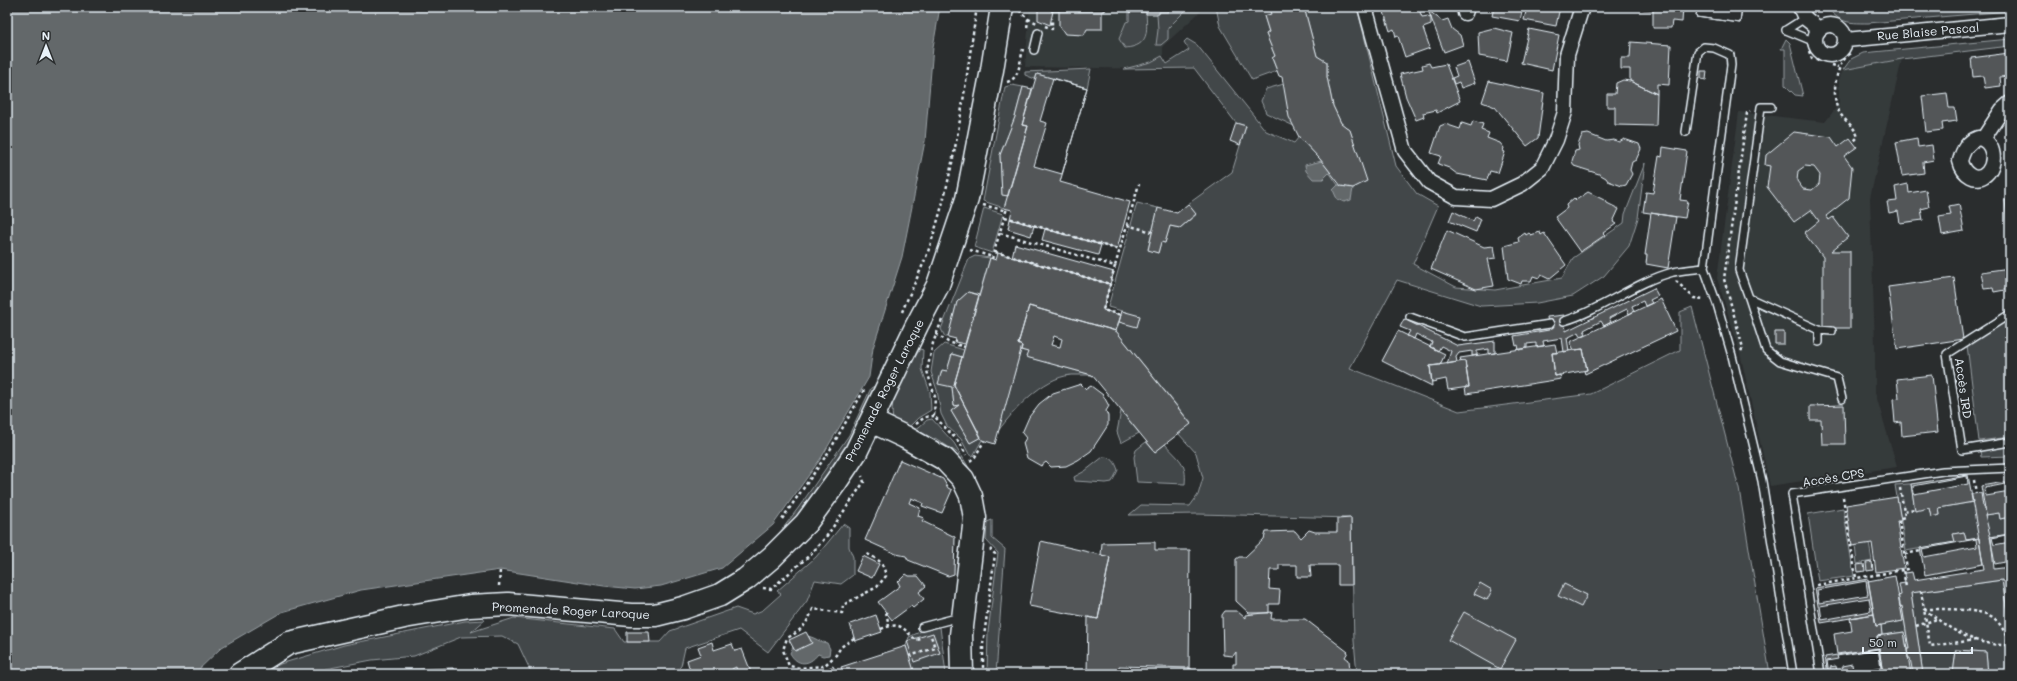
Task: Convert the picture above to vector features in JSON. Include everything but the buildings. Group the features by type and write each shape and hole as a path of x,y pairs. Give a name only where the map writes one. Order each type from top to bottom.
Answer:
{"main road":[{"name":"Promenade Roger Laroque","path":"232,671 288,643 404,617 497,604 631,616 655,614 683,608 720,595 746,579 772,557 806,523 856,452 917,325 938,285 966,199 992,70 1002,7"},
{"path":"871,421 905,437 944,459 963,479 973,502 975,518 960,645 962,674"}],"street":[{"path":"1365,7 1405,151 1429,182 1456,197 1491,199 1522,184 1542,168 1556,140 1565,112 1567,54 1582,7"},
{"path":"1803,13 1814,40 1820,51 1829,55 1834,54 1842,49 1846,40 1842,30 1838,27 1828,25 1814,40"},
{"name":"Rue Blaise Pascal","path":"1846,40 2010,24"},
{"path":"1983,139 2002,110 2010,103"}],"lane":[{"path":"1803,13 1786,30 1814,40"},
{"path":"1034,50 1038,33"},
{"path":"1686,132 1698,52 1704,47 1714,48 1730,56 1731,65 1704,268 1717,304 1732,356 1762,481 1792,674"},
{"path":"1771,107 1761,107 1739,270 1766,350 1780,361 1837,378 1842,399"},
{"path":"1564,321 1578,317 1603,303 1669,274 1704,268"},
{"path":"1749,298 1819,330 1832,331"},
{"name":"Accès IRD","path":"2010,314 1947,354 1962,450 2010,442"},
{"path":"1410,317 1465,337 1550,324"},
{"path":"1819,330 1819,342"},
{"name":"Accès CPS","path":"1821,674 1792,494 1943,471 2010,468"},
{"path":"922,626 964,616"}],"path":[{"path":"900,316 933,237 946,186 962,110 977,7"},
{"path":"1814,40 1812,59 1820,62"},
{"path":"1851,53 1838,67 1836,89 1837,107 1844,119 1856,129 1858,138 1853,142"},
{"path":"1831,65 1838,67"},
{"path":"1120,315 1103,310 1139,184"},
{"path":"970,250 993,258 1007,210 982,204"},
{"path":"1005,217 1120,250"},
{"path":"1127,225 1152,232"},
{"path":"1000,233 1115,266"},
{"path":"994,252 1110,284"},
{"path":"1669,274 1694,298 1708,299"},
{"path":"964,347 948,342 936,334 927,371 935,397 934,416 960,443 972,468"},
{"path":"778,524 830,450 866,388"},
{"path":"912,428 925,418 934,416"},
{"path":"969,461 975,457 984,441"},
{"path":"758,587 771,589 806,559 826,537 864,482 859,469"},
{"path":"1975,487 1976,494"},
{"path":"1821,584 1907,569 1900,519 1905,517 1900,490"},
{"path":"1843,499 1856,578"},
{"path":"1904,511 1915,509"},
{"path":"1905,554 1921,551"},
{"path":"854,638 824,666 800,668 789,666 783,650 787,638 797,633 807,623 813,609 842,613 842,605 877,587 886,576 884,566 880,561 865,553"},
{"path":"500,570 500,591"},
{"path":"1903,570 1906,587"},
{"path":"1921,591 1930,646 1976,640"},
{"path":"1924,609 1960,635 1988,644 2010,646"},
{"path":"1924,609 1968,610 1994,617 2008,637 2010,651"},
{"path":"886,612 889,626"},
{"path":"1916,626 1937,619"},
{"path":"881,629 898,625 908,631 916,640 931,636 934,648 909,656"},
{"path":"217,674 232,671"}],"shaded area":[{"path":"7,7 940,7 933,47 925,141 902,257 873,348 869,377 821,458 773,525 722,568 661,586 635,589 604,586 500,570 361,590 282,612 222,647 194,674 7,674"},
{"path":"1030,7 1201,7 1201,11 1163,46 1163,69 1025,67"},
{"path":"1168,7 1189,7 1168,28 1168,39 1161,45 1156,45 1158,30 1157,14"},
{"path":"1216,7 1263,7 1269,9 1271,14 1264,16 1269,32 1266,34 1275,56 1272,58 1277,71 1252,80 1220,26"},
{"path":"1304,7 1357,7 1396,166 1417,194 1438,206 1413,264 1456,287 1495,290 1562,278 1573,258 1624,223 1625,214 1645,163 1638,218 1629,246 1604,276 1573,296 1537,303 1481,306 1397,280 1350,368 1459,411 1591,394 1680,350 1680,312 1692,307 1739,489 1770,674 1357,674 1354,641 1351,518 1199,514 1129,515 1141,505 1190,506 1198,495 1203,478 1196,453 1178,433 1191,423 1116,331 1122,311 1108,307 1137,203 1158,208 1148,249 1158,253 1161,242 1165,243 1170,226 1180,228 1196,215 1188,204 1232,172 1246,126 1236,123 1194,68 1124,69 1151,62 1162,56 1167,64 1189,50 1184,42 1187,39 1197,45 1266,131 1294,143 1299,137 1320,159 1338,185 1353,188 1366,181 1350,130 1341,123 1333,106 1327,77 1327,63 1317,56"},
{"path":"1826,7 2010,7 2010,11 1861,23 1849,22 1840,19"},
{"path":"1129,12 1146,12 1147,25 1143,41 1133,47 1125,48 1119,39 1126,22 1129,21"},
{"path":"1786,39 1790,43 1803,96 1795,95 1785,85 1785,49 1781,49"},
{"path":"2010,39 2010,46 1902,59 1843,70 1851,59 1863,53"},
{"path":"1902,59 1870,198 1875,345 1875,392 1897,467 1770,486 1740,353 1717,278 1739,112 1825,122 1839,104 1839,79 1843,70"},
{"path":"1091,69 1087,88 1037,74 1035,79 1025,75 1025,72"},
{"path":"1284,84 1294,126 1266,113 1261,101 1266,89"},
{"path":"1012,85 1023,87 1015,117 1000,155 1002,194 1008,196 1004,208 983,201 1005,87"},
{"path":"1322,161 1330,172 1323,179 1313,179 1306,171 1305,165"},
{"path":"1338,185 1353,188 1351,200 1344,202 1337,199 1333,190"},
{"path":"984,208 1003,214 992,253 974,247"},
{"path":"975,256 990,258 979,295 968,292 957,302 948,337 945,337 941,329 969,259"},
{"path":"2010,318 2010,437 1979,441 1967,345"},
{"path":"944,344 964,350 962,357 952,354 947,371 938,383 952,387 954,406 959,405 951,411 970,443 981,437 982,440 973,456 969,454 961,439 947,426 941,414 937,390 931,372 934,353"},
{"path":"920,349 923,350 922,369 930,392 931,410 918,418 905,431 894,424 892,413 893,403 899,384"},
{"path":"1021,350 1028,352 1027,357 1092,375 1071,375 1060,377 1050,382 1040,388 1021,404 998,431"},
{"path":"885,380 855,438 785,537 753,559 778,535 849,435 871,388"},
{"path":"1121,411 1139,433 1121,443 1117,432"},
{"path":"932,419 954,443 969,468 968,472 956,461 959,454 935,438 930,444 912,433 927,420"},
{"path":"1146,442 1155,452 1165,444 1183,466 1185,471 1185,484 1137,482 1134,457 1136,450"},
{"path":"2010,446 2010,456 1981,457 1980,450"},
{"path":"1103,457 1113,460 1118,470 1112,482 1075,481 1074,477 1085,471"},
{"path":"1911,484 1915,510 1929,508 1931,517 1940,515 1939,508 1973,502 1979,538 1966,540 1964,532 1954,534 1955,542 1906,551 1895,485"},
{"path":"1843,508 1854,576 1818,581 1808,514"},
{"path":"1999,513 2000,519 2010,517 2010,534 1989,537 1985,515"},
{"path":"992,520 992,538 1005,549 996,674 987,674 988,632 998,553 986,540 987,522"},
{"path":"843,524 849,528 849,547 853,557 853,575 841,584 815,580 807,601 768,652 739,630 685,648 681,666 673,674 532,674 518,644 502,636 461,637 414,656 372,660 325,669 326,674 263,674 280,664 344,645 465,621 485,620 471,632 514,618 615,629 624,642 660,642 670,631 736,608 753,614 763,610 781,594 777,591 816,557"},
{"path":"1869,543 1872,561 1857,564 1855,545"},
{"path":"2002,580 2010,630 2010,674 1988,674 1986,652 1956,650 1953,674 1928,672 1927,674 1923,674 1911,593"},
{"path":"1902,606 1909,649 1907,649 1904,632 1882,635 1881,625 1903,621 1900,607"},
{"path":"940,627 946,674 915,674 906,646 909,637 926,629"},
{"path":"808,636 827,643 830,649 829,655 823,656 818,654 811,661 803,663 796,660 790,653 793,647 795,650 812,642"}]}
